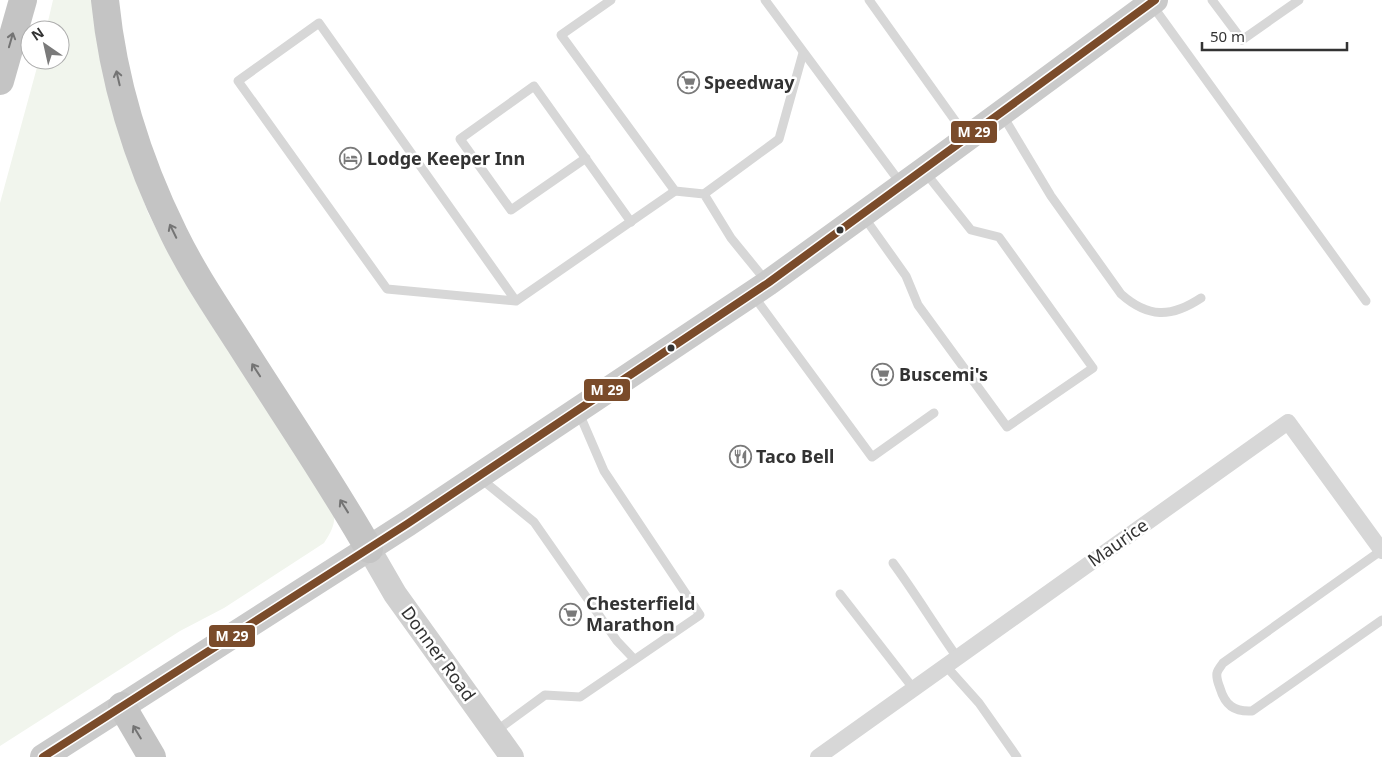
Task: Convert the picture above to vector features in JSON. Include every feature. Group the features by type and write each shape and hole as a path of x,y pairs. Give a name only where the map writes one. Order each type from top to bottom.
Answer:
{"highway":[{"path":"0,81 23,0"},
{"path":"105,0 111,50 135,140 154,192 195,274 345,507 369,549"},
{"path":"122,706 152,757"}],"main road":[{"path":"43,757 369,549 760,288 1153,2"}],"street":[{"name":"Maurice","path":"818,757 1288,422 1382,550"},
{"name":"Donner Road","path":"369,549 395,594 512,757"}],"lane":[{"path":"611,0 561,35 675,191"},
{"path":"765,0 902,186"},
{"path":"869,0 968,138"},
{"path":"1212,0 1242,40 1299,0"},
{"path":"1153,2 1366,301"},
{"path":"516,301 320,23 238,81 387,289 516,301 675,191 704,194 780,139 803,53"},
{"path":"586,158 511,210 460,138 534,86 586,158 631,222"},
{"path":"1002,113 1047,190 1121,294 1133,305 1150,312 1169,313 1187,307 1201,298"},
{"path":"862,214 906,276 918,305 1007,427 1092,368 999,237 971,230 924,170"},
{"path":"704,194 760,288 872,457 934,413"},
{"path":"494,732 545,696 580,697 700,614 604,471 578,410"},
{"path":"478,477 534,522 617,641 634,659"},
{"path":"1382,550 1223,663 1217,672 1217,681 1221,694 1226,703 1234,708 1252,711 1382,620"},
{"path":"893,563 936,627 951,661 1017,757"},
{"path":"840,594 913,688"}],"shaded area":[{"path":"53,0 92,0 96,29 121,137 148,213 189,290 312,480 329,503 333,510 334,524 324,543 224,608 180,631 0,746 0,203 36,70 70,70 70,20 48,20"}],"transit line":[{"path":"43,757 407,524 768,283 1155,0"}],"place":[{"name":"Speedway","path":"688,83"},
{"name":"Lodge Keeper Inn","path":"351,159"},
{"name":"Buscemi's","path":"883,375"},
{"name":"Taco Bell","path":"740,457"},
{"name":"Chesterfield Marathon","path":"570,614"}]}
